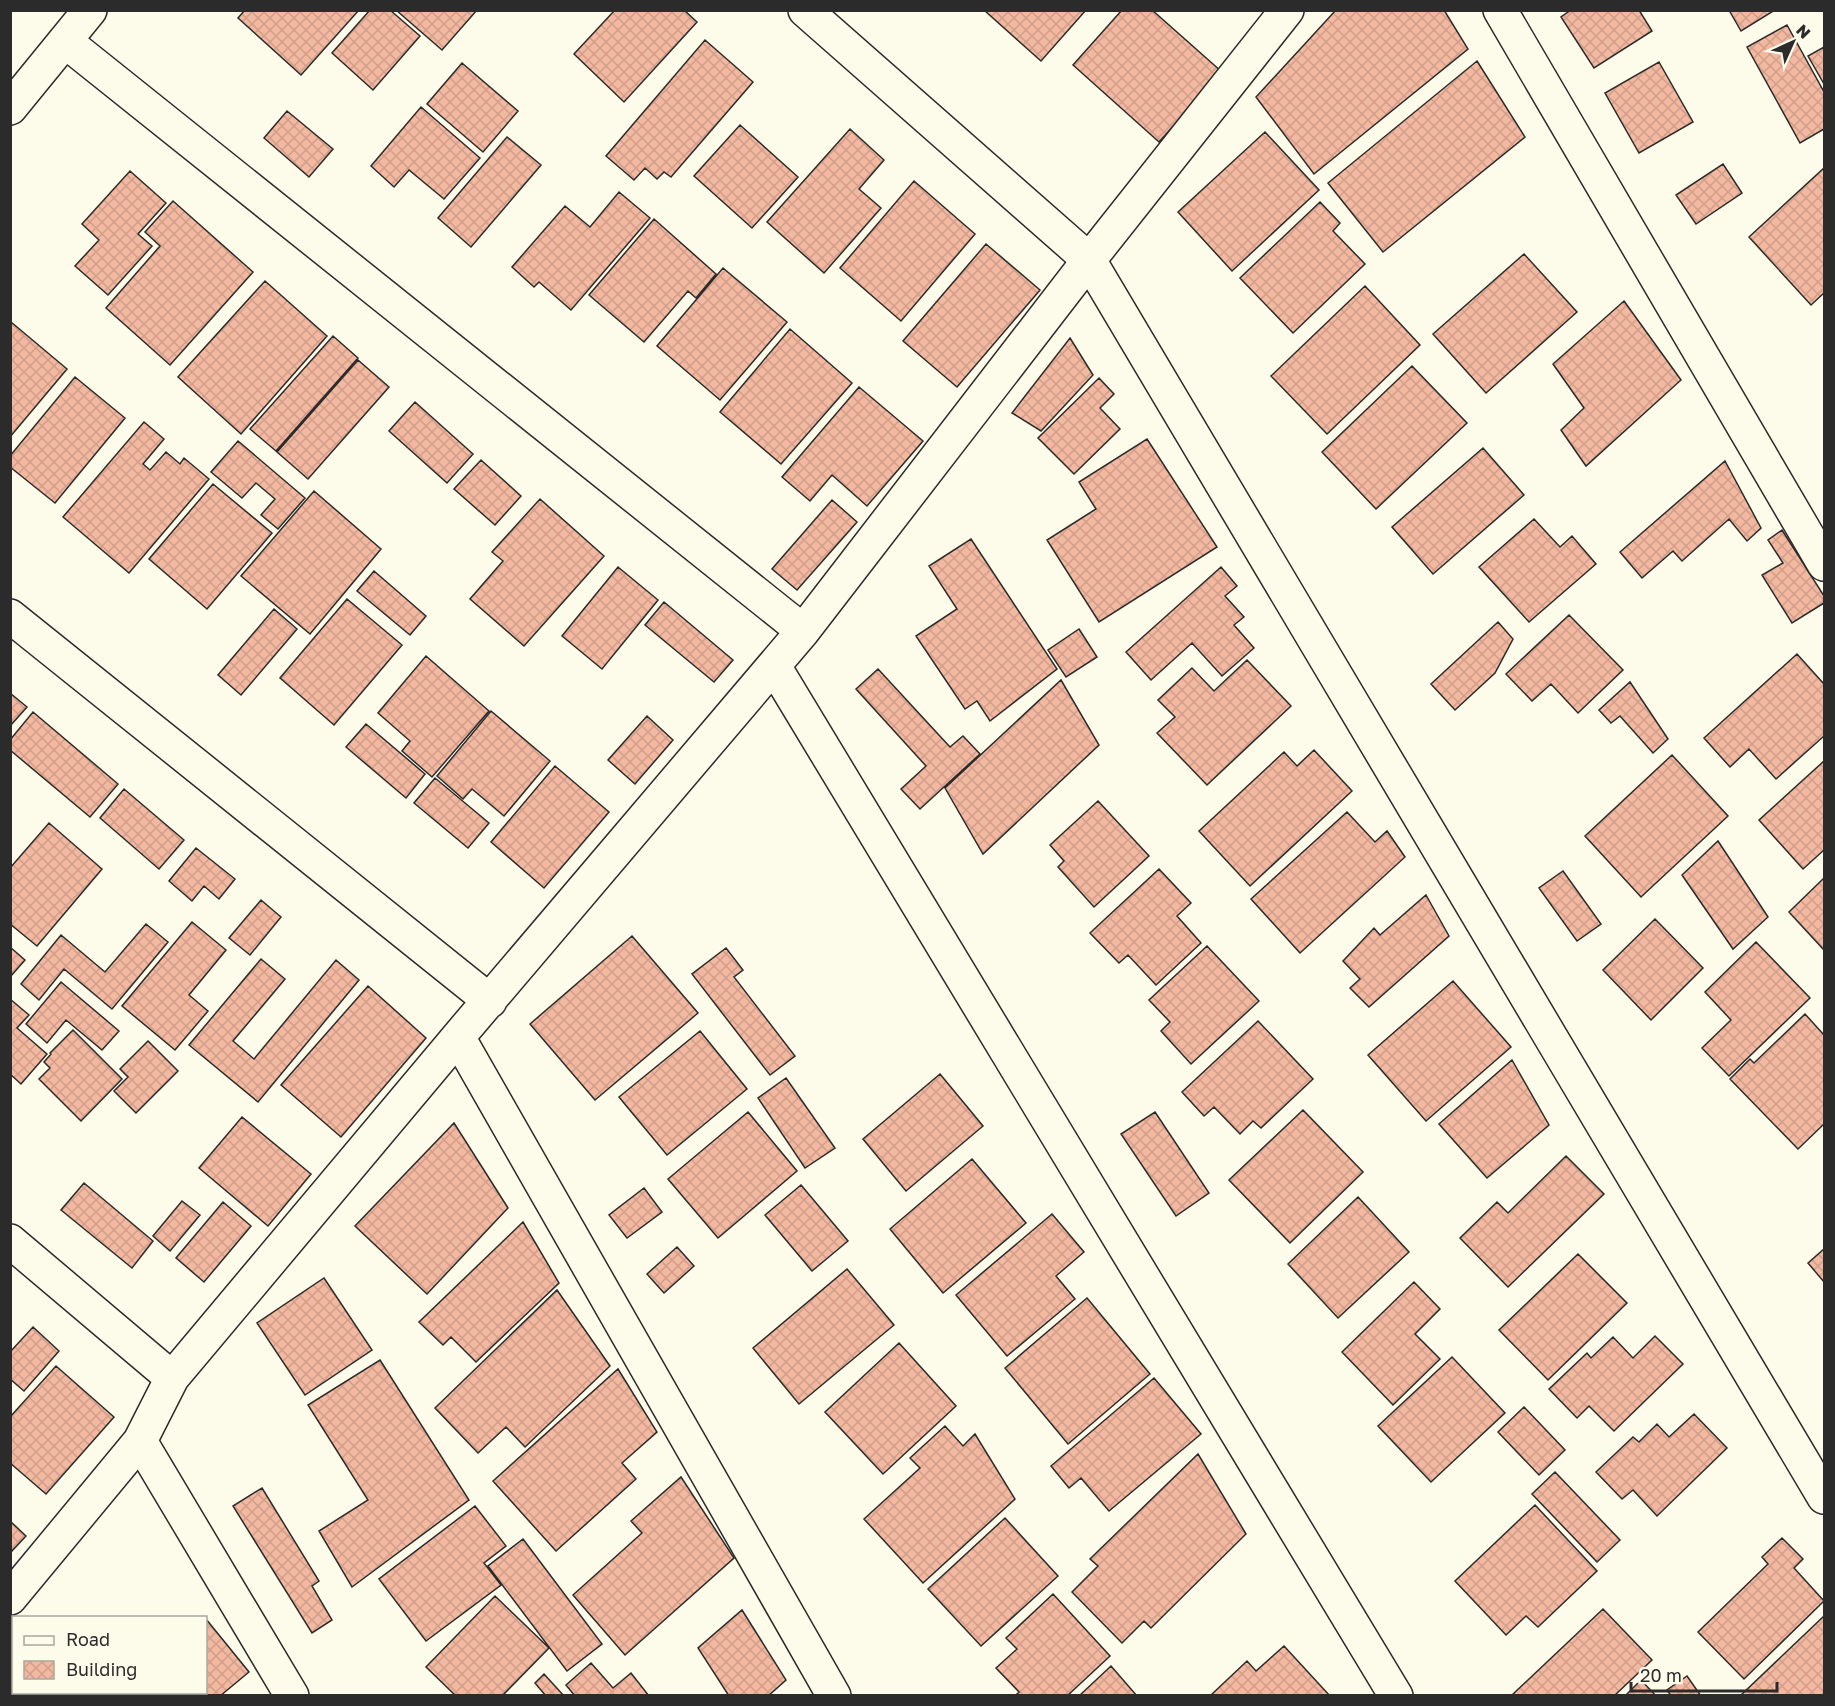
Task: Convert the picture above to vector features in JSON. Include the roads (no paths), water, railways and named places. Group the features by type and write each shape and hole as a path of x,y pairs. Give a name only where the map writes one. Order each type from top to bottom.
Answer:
{"street":[{"path":"10,108 90,10"},
{"path":"805,10 1089,260 1824,1497"},
{"path":"10,1598 140,1441 172,1378 803,631 1089,260 1287,10"},
{"path":"1500,10 1824,564"},
{"path":"65,41 803,631"},
{"path":"10,616 490,1001"},
{"path":"774,666 1396,1695"},
{"path":"458,1037 834,1695"},
{"path":"10,1241 172,1378"},
{"path":"140,1441 292,1695"}]}
